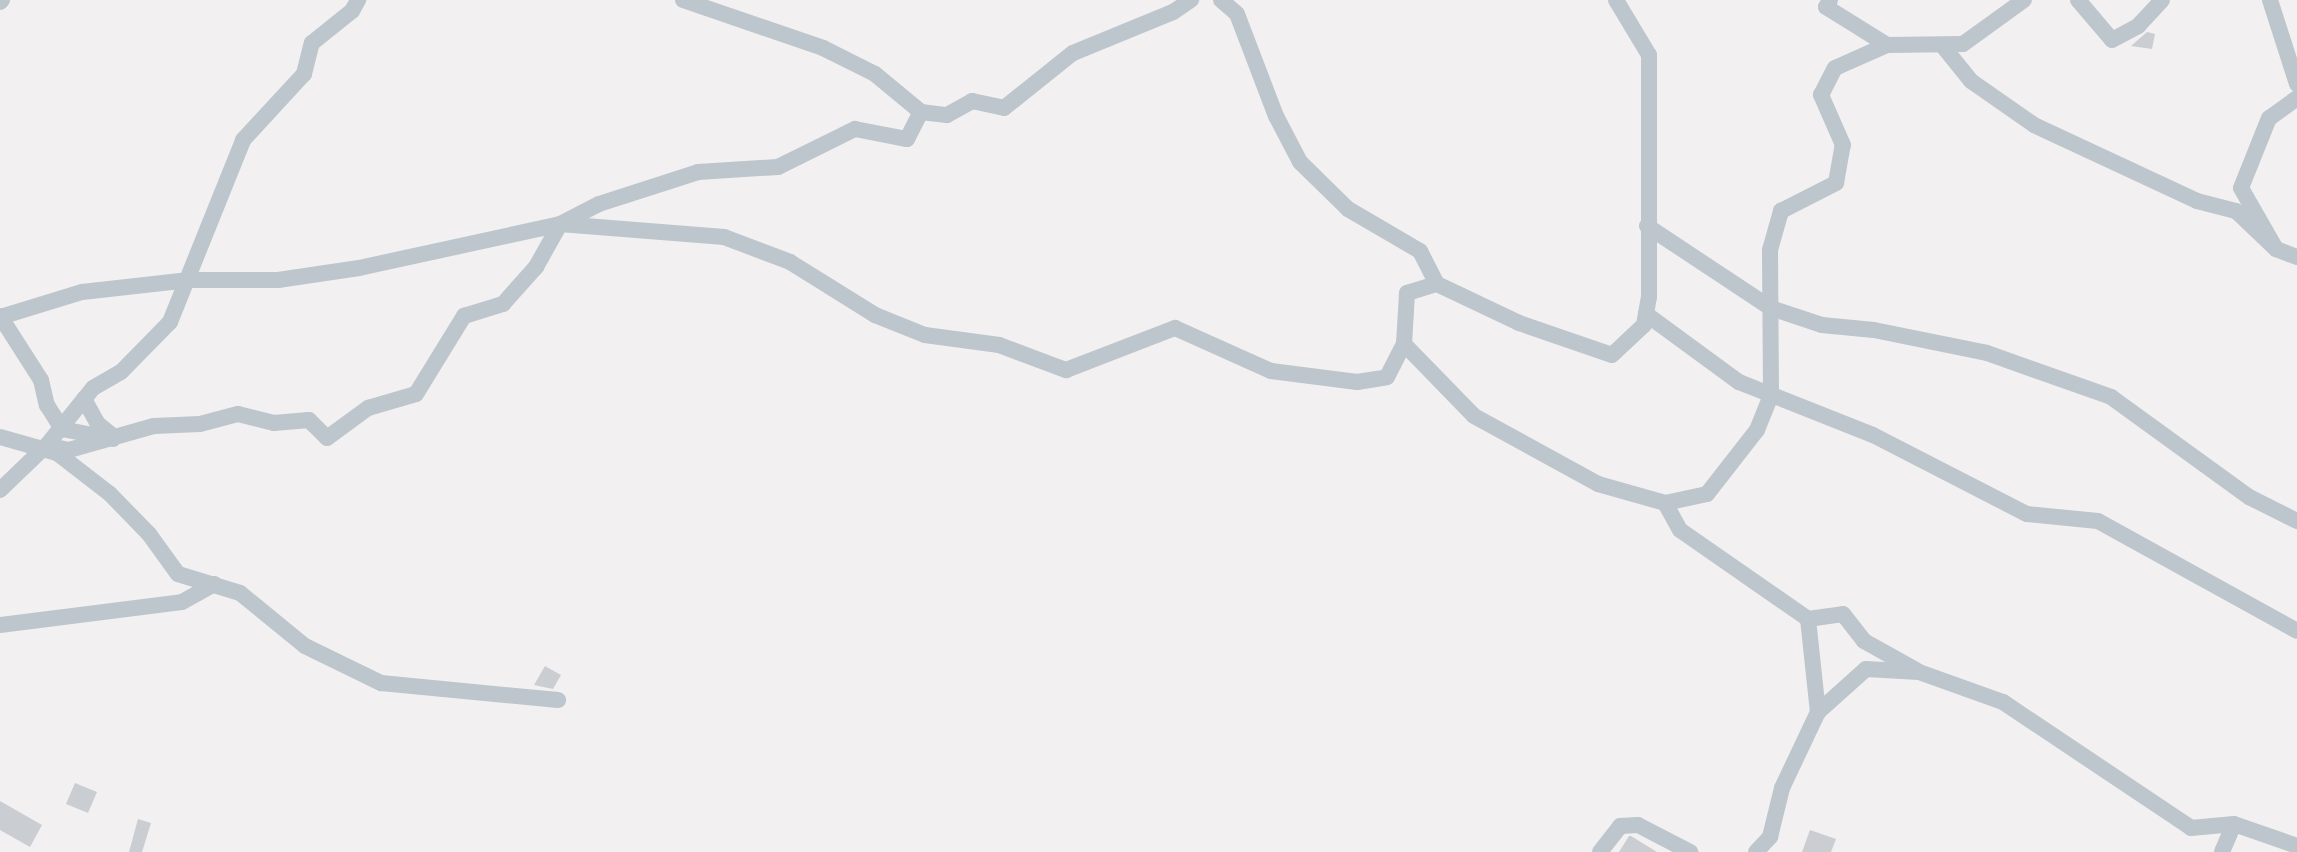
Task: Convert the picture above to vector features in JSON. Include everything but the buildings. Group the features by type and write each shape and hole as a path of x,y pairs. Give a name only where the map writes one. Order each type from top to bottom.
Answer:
{"street":[{"path":"0,490 62,429 84,399 121,372 171,322 243,140 304,74 312,43 352,11 358,0"},
{"path":"683,0 823,48 875,74 921,112 947,115 972,101 1004,108 1073,53 1173,12 1191,0"},
{"path":"1221,0 1242,7 1276,116 1300,162 1348,209 1420,251 1437,284 1519,323 1612,356 1644,325 1646,314 1649,55 1616,0"},
{"path":"1830,0 1826,7 1887,45"},
{"path":"1404,344 1474,416 1598,484 1665,503 1707,494 1757,430 1771,394 1770,250 1781,211 1836,183 1843,145 1821,95 1835,68 1887,45 1963,44 2024,0"},
{"path":"2078,0 2112,40 2138,26 2162,0"},
{"path":"2270,0 2297,84"},
{"path":"1942,45 1971,81 2034,125 2197,201 2236,211 2276,249 2297,258"},
{"path":"2276,249 2241,188 2269,118 2297,98"},
{"path":"117,440 62,429 47,405 41,380 0,317 82,292 189,280 278,280 359,268 560,224 599,204 698,172 778,167 855,129 907,139 921,112"},
{"path":"560,224 724,237 790,262 875,315 926,335 999,345 1066,370 1175,328 1270,371 1357,382 1387,377 1404,344 1407,292 1437,284"},
{"path":"0,437 69,450 117,440 154,426 200,424 238,414 274,423 309,420 327,438 368,408 416,394 464,316 503,304 536,267 560,224"},
{"path":"1647,226 1771,308 1822,325 1875,330 1987,354 2111,397 2249,497 2297,521"},
{"path":"1646,314 1739,382 1873,435 2027,514 2098,521 2297,631"},
{"path":"84,399 98,424 117,440"},
{"path":"45,447 57,453 110,494 149,534 178,574 240,593 305,646 381,683 558,700"},
{"path":"1665,503 1680,530 1808,620 1843,614 1864,641 1919,672 2004,702 2192,828 2234,824 2297,846"},
{"path":"0,625 182,602 213,584"},
{"path":"1808,620 1818,712"},
{"path":"1756,852 1770,837 1782,788 1818,712 1866,669 1919,672"},
{"path":"2222,852 2234,824"},
{"path":"1600,852 1620,826 1638,825 1690,852"}]}
